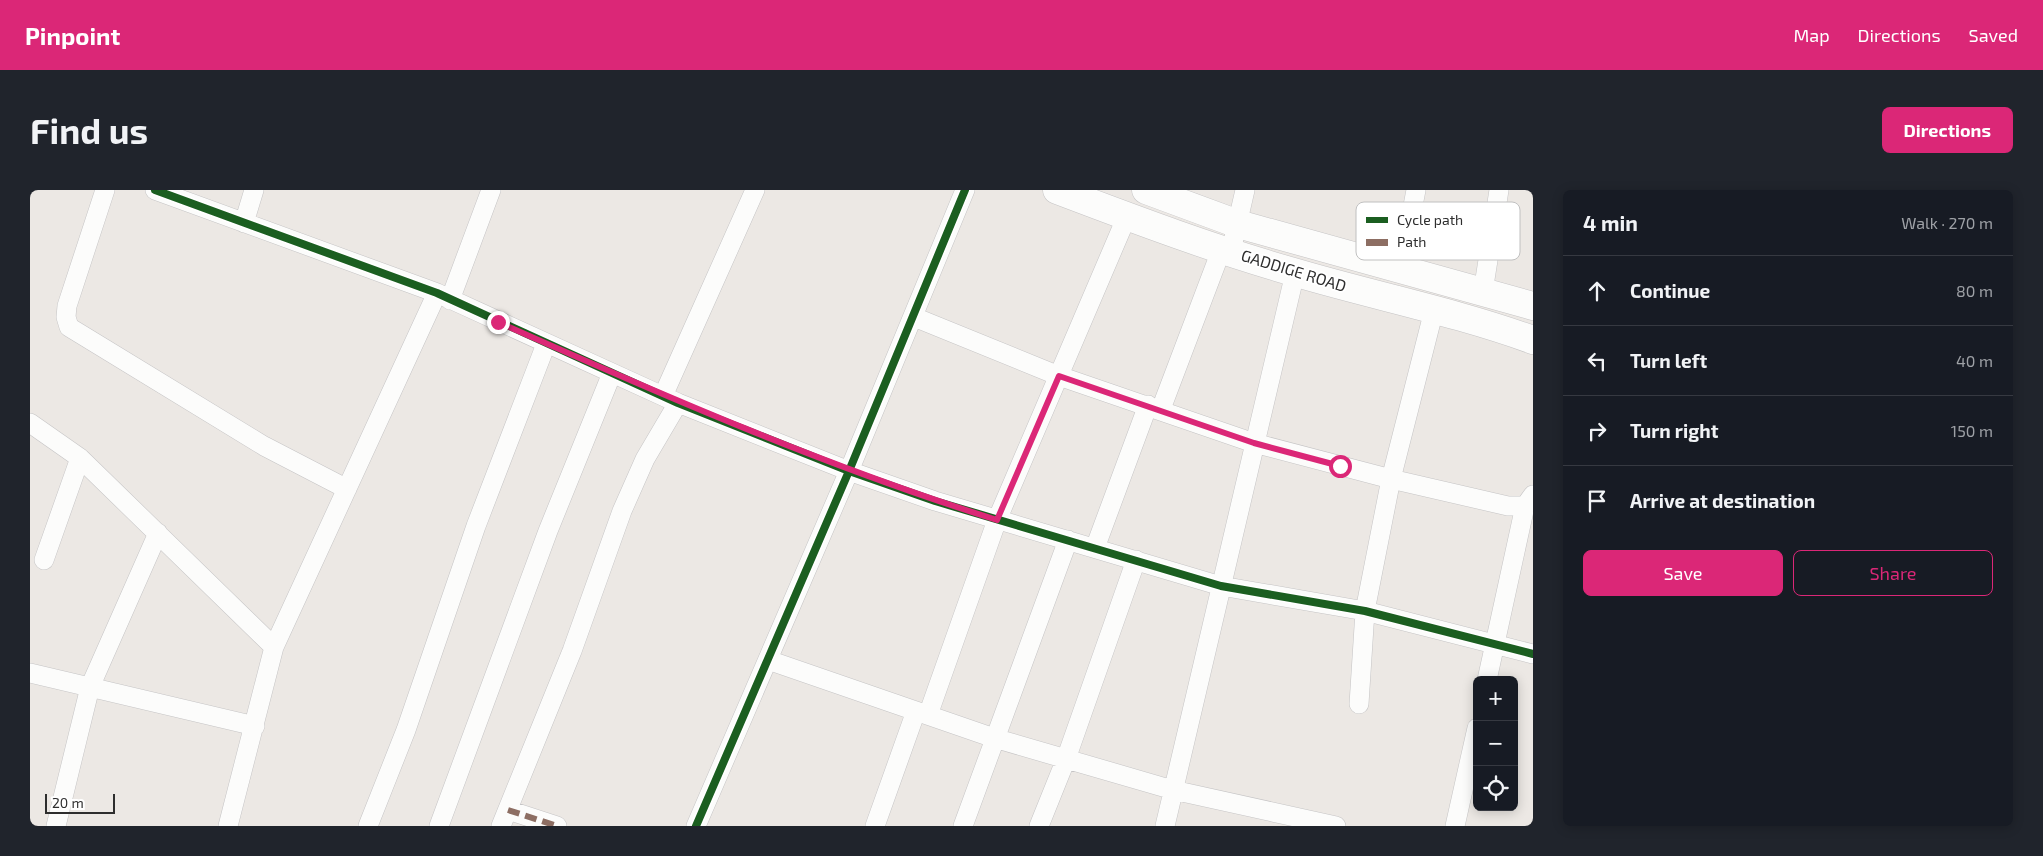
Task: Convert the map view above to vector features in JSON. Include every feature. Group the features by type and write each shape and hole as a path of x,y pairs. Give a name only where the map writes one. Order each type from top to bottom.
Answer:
{"main road":[{"name":"GADDIGE ROAD","path":"1058,190 1127,216 1295,273 1434,310 1533,340"},
{"name":"GADDIGE ROAD","path":"1146,190 1238,224 1356,256"},
{"name":"GADDIGE ROAD","path":"1369,260 1533,306"}],"street":[{"path":"105,190 67,306 66,317 69,326 264,446 347,490"},
{"path":"156,190 443,296 670,399 849,471 997,520 1220,586 1365,611 1533,654"},
{"path":"244,223 254,190"},
{"path":"228,826 274,648 347,490 443,296 490,190"},
{"path":"557,826 505,818 572,651 622,511 755,190"},
{"path":"696,826 849,471 965,190"},
{"path":"1095,548 1155,407 1238,224 1245,190"},
{"path":"874,826 922,713 997,520 1127,216"},
{"path":"1402,269 1404,260"},
{"path":"1483,292 1488,260"},
{"path":"1164,826 1295,273"},
{"path":"1359,704 1365,611 1391,479 1434,310"},
{"path":"914,317 1059,376 1155,407 1254,443 1391,479 1508,506 1529,501 1488,676"},
{"path":"368,826 406,730 476,526 546,344"},
{"path":"439,826 548,531 612,373"},
{"path":"31,427 80,458 274,648"},
{"path":"44,560 80,458"},
{"path":"56,826 90,687 158,533"},
{"path":"963,826 1068,540"},
{"path":"1040,826 1066,759 1136,560"},
{"path":"768,660 994,738 1173,790 1336,826"},
{"path":"30,673 255,726"},
{"path":"1458,825 1473,748"}],"marked path":[{"path":"508,810 557,826"}],"cycle path":[{"path":"155,190 437,293 678,403 849,471 935,501 1221,586 1365,611 1533,654"},
{"path":"696,826 849,471 965,190"}],"route":[{"path":"498,322 678,402 849,471 997,520 1059,376 1161,409 1254,443 1340,466"}]}
